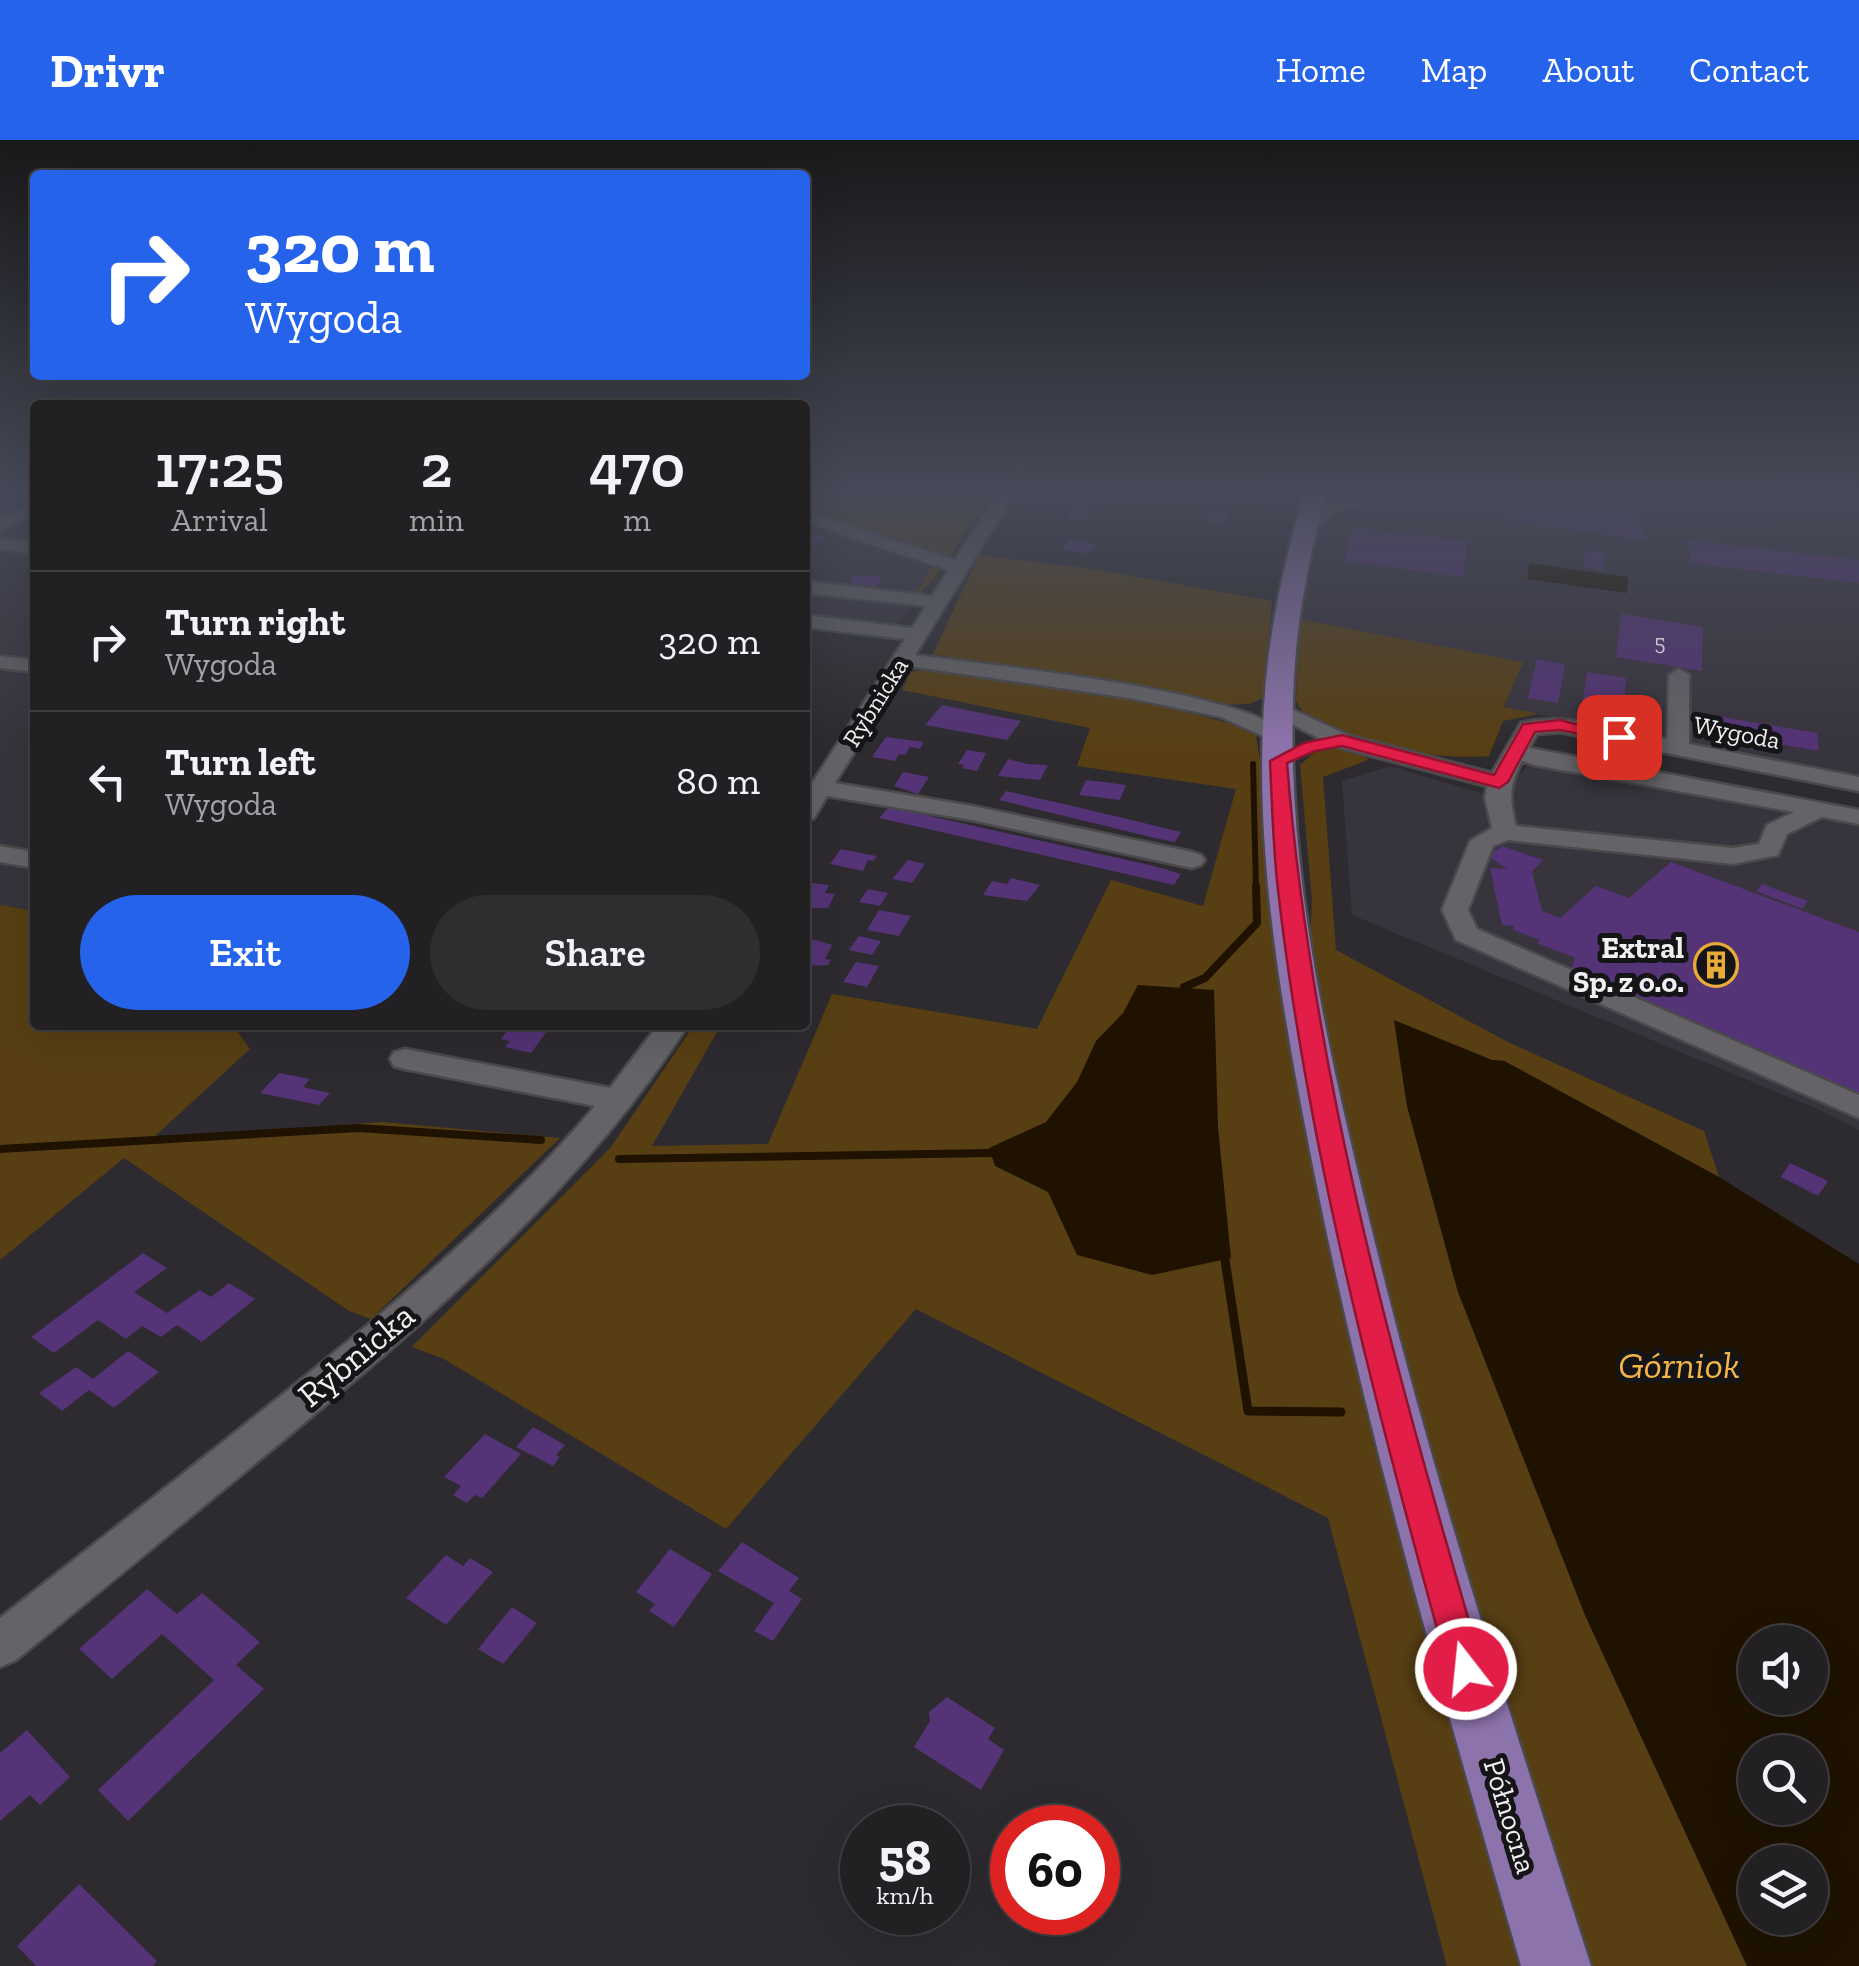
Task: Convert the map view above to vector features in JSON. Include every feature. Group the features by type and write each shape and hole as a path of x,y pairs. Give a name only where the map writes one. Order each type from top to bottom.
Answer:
{"main road":[{"name":"Północna","path":"1293,576 1279,728 1284,857 1318,1088 1352,1248 1434,1558 1556,1966"}],"street":[{"name":"Rybnicka","path":"810,806 952,576"},
{"path":"810,588 936,602"},
{"path":"810,621 917,634"},
{"path":"901,660 1072,683 1227,712 1499,782 1497,798 1505,832"},
{"path":"0,662 30,665"},
{"path":"1678,748 1679,675"},
{"path":"1227,712 1279,728 1310,746 1342,740"},
{"name":"Wygoda","path":"1499,782 1529,728 1560,725 1859,784"},
{"path":"1517,750 1534,758 1859,817"},
{"path":"822,788 972,814 1192,860"},
{"path":"1818,810 1776,830 1769,850 1733,856 1505,832 1482,841 1455,910 1466,934 1859,1108"},
{"path":"0,854 30,859"},
{"name":"Rybnicka","path":"0,1645 392,1328 498,1230 618,1100 669,1030"},
{"path":"405,1059 618,1100"}],"shaded area":[{"path":"0,576 30,576 30,910 0,905"},
{"path":"810,576 927,576 897,627 810,618"},
{"path":"926,576 936,576 934,579 913,600"},
{"path":"969,576 1133,576 1272,601 1263,698 1249,704 1218,705 933,654"},
{"path":"1305,576 1859,576 1859,777 1504,708 1522,663 1299,619"},
{"path":"1299,619 1523,662 1504,707 1538,714 1503,721 1489,756 1466,757 1397,749 1308,721 1296,701"},
{"path":"928,669 1133,698 1255,730 1265,789 1284,993 1390,1503 1525,1966 1447,1966 1328,1518 916,1309 726,1529 444,1359 412,1347 611,1147 691,1030 718,1030 652,1146 768,1144 832,994 1037,1029 1111,880 1203,906 1236,789 1077,766 1090,728 902,690 911,672"},
{"path":"1340,748 1365,755 1368,760 1323,777 1336,950 1508,1042 1704,1131 1719,1177 1504,1061 1492,1060 1394,1021 1407,1106 1458,1292 1585,1615 1747,1966 1589,1966 1414,1427 1332,1096 1310,943 1312,901 1300,765 1315,752"},
{"path":"1539,753 1859,808 1859,1130 1815,1108 1352,915 1342,781 1390,766 1497,798"},
{"path":"0,905 30,910 30,1030 237,1030 250,1049 152,1139 382,1122 560,1138 371,1319 349,1311 124,1158 0,1260"}],"water":[{"path":"1527,576 1628,577 1627,593"},
{"path":"1138,985 1214,990 1218,1127 1231,1258 1152,1275 1077,1255 1048,1192 995,1166 989,1148 1046,1122 1077,1082 1096,1041 1123,1013"},
{"name":"Górniok","path":"1394,1020 1492,1060 1504,1061 1719,1177 1859,1264 1859,1966 1747,1966 1585,1615 1458,1292 1407,1106"}],"building":[{"path":"852,576 883,577 875,587 852,584"},
{"path":"1802,576 1859,576 1859,583"},
{"path":"1621,614 1703,627 1702,671 1616,657"},
{"path":"1537,659 1565,664 1558,703 1528,698"},
{"path":"1587,672 1626,678 1623,719 1581,712"},
{"path":"942,705 1021,721 1007,740 925,725"},
{"path":"1711,715 1817,733 1819,751 1710,732"},
{"path":"886,737 924,742 920,749 910,747 905,755 899,754 895,761 872,757"},
{"path":"967,750 986,753 977,771 958,764"},
{"path":"1008,759 1048,765 1040,780 998,776"},
{"path":"903,772 929,777 918,794 894,786"},
{"path":"1086,780 1126,785 1120,800 1079,795"},
{"path":"1006,791 1181,832 1175,842 1159,839 999,800"},
{"path":"889,807 1181,874 1174,885 879,818"},
{"name":"Extral Sp. z o.o.","path":"1502,846 1543,860 1532,872 1542,911 1560,918 1596,886 1629,898 1671,862 1859,932 1859,1094 1570,971 1575,958 1537,943 1540,940 1513,930 1514,926 1502,925 1490,868 1507,869 1488,856"},
{"path":"841,849 877,856 868,860 863,871 830,864"},
{"path":"908,860 925,864 912,883 892,879"},
{"path":"1011,878 1040,885 1027,901 983,895 992,881 1007,884"},
{"path":"810,883 829,885 825,893 835,894 828,908 810,908"},
{"path":"1762,884 1808,901 1802,909 1756,891"},
{"path":"868,889 888,893 880,906 859,902"},
{"path":"879,910 911,916 899,936 867,930"},
{"path":"859,936 881,941 872,955 849,950"},
{"path":"810,938 832,945 825,959 831,960 828,965 810,966"},
{"path":"856,962 879,966 867,987 843,982"},
{"path":"508,1030 547,1031 531,1053 505,1047 510,1041 501,1039"},
{"path":"279,1073 310,1079 303,1087 330,1093 319,1105 260,1093"},
{"path":"1790,1163 1828,1181 1818,1196 1781,1177"},
{"path":"143,1253 167,1268 134,1292 167,1313 200,1290 211,1297 229,1283 255,1299 202,1342 177,1325 161,1337 142,1326 126,1339 98,1320 54,1353 31,1337"},
{"path":"128,1351 159,1372 114,1408 89,1390 62,1411 39,1393 76,1367 93,1379"},
{"path":"533,1427 565,1445 553,1466 516,1447"},
{"path":"485,1434 521,1454 482,1498 475,1495 467,1503 453,1495 461,1486 444,1477"},
{"path":"742,1542 799,1578 789,1591 802,1599 773,1641 754,1631 774,1603 718,1571"},
{"path":"670,1549 712,1574 674,1627 649,1611 655,1604 636,1592"},
{"path":"446,1555 463,1566 470,1558 493,1572 446,1625 406,1598"},
{"path":"147,1589 177,1614 202,1593 260,1642 236,1665 264,1689 128,1821 98,1790 214,1680 162,1634 112,1679 79,1649"},
{"path":"512,1607 537,1623 503,1664 478,1649"},
{"path":"947,1697 995,1728 988,1739 1004,1750 981,1790 914,1747 930,1721 929,1712"},
{"path":"27,1730 70,1777 40,1805 30,1795 0,1821 0,1753"},
{"path":"79,1884 157,1961 153,1966 36,1966 17,1946"}],"waterway":[{"path":"1253,764 1256,888"},
{"path":"1184,987 1205,978 1257,923 1256,886"},
{"path":"0,1149 358,1128 541,1140"},
{"path":"619,1159 991,1153"},
{"path":"1225,1260 1248,1411 1341,1412"}],"place":[{"name":"Extral Sp. z o.o.","path":"1716,965"}],"route":[{"path":"1466,1669 1392,1410 1318,1088 1287,888 1278,761 1310,746 1342,740 1499,782 1529,728 1560,725 1619,737"}]}
